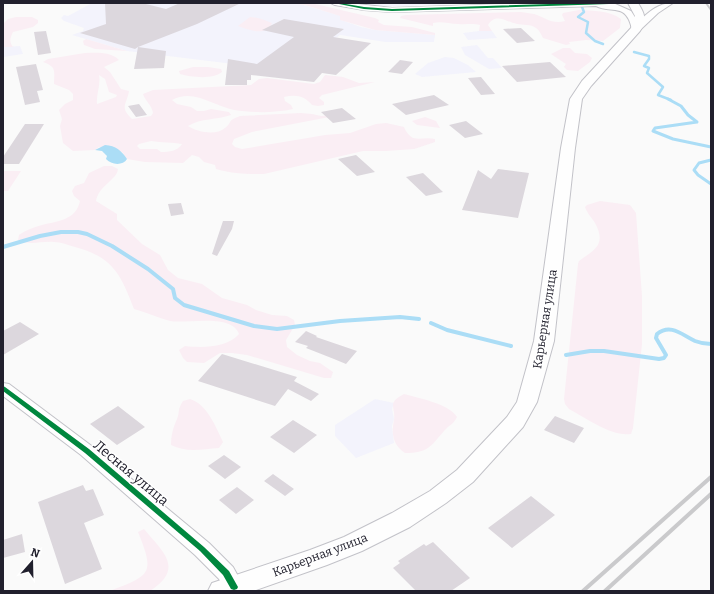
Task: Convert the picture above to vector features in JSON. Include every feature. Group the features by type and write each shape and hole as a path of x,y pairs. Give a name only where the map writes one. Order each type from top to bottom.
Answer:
{"main road":[{"path":"633,3 641,18 636,29"},
{"name":"Карьерная улица","path":"230,590 353,544 412,514 438,497 465,476 515,422 527,402 544,341 568,148 576,99 586,84 636,29"}],"street":[{"path":"335,3 364,8 392,10 609,3"},
{"path":"636,29 655,12 669,3"},
{"path":"590,4 613,6 627,12 634,18 636,29"},
{"name":"Лесная улица","path":"3,388 87,451 195,543 215,561 230,590"}],"shaded area":[{"path":"92,3 300,4 341,16 341,20 361,27 375,30 435,35 434,42 386,42 340,35 333,40 266,68 127,51 72,35 83,31 84,28 64,21 61,18 64,15 68,16"},
{"path":"289,3 311,3 375,18 379,20 378,22 384,25 412,27 435,33 435,35 375,30 340,20 340,16 305,5"},
{"path":"356,3 458,3 459,4 380,7"},
{"path":"579,10 601,12 616,16 621,19 620,28 603,41 586,40 569,42 570,44 566,45 543,38 537,29 529,25 517,24 498,18 491,21 488,25 492,31 479,31 480,25 477,24 439,22 433,23 433,26 400,18 401,16 406,15 521,12 534,14 556,22 561,22 565,21 562,15 563,13"},
{"path":"16,17 32,17 38,20 38,23 33,27 13,32 10,40 13,47 3,47 3,24 8,19"},
{"path":"250,17 272,23 266,30 262,31 238,26"},
{"path":"492,31 497,38 468,40 463,33"},
{"path":"86,39 127,51 95,49 84,45 83,41"},
{"path":"477,45 488,58 493,58 502,68 489,69 465,55 461,47"},
{"path":"20,46 23,54 3,57 3,47"},
{"path":"563,48 570,48 575,53 587,54 592,58 590,62 578,71 567,70 564,67 566,64 551,54"},
{"path":"85,53 103,53 115,57 119,60 104,67 110,72 121,89 129,91 125,108 128,115 132,119 151,116 153,113 152,110 143,94 153,90 251,85 259,79 267,78 314,84 320,82 325,75 343,77 359,83 375,82 322,95 319,98 324,102 324,105 318,106 312,105 300,96 284,97 285,101 291,105 293,109 271,112 234,110 203,99 188,96 172,100 177,104 191,107 197,111 211,109 229,112 231,115 204,120 188,126 196,130 206,132 217,132 227,126 231,120 240,116 301,113 321,116 345,114 252,132 234,139 232,144 235,147 242,149 325,135 350,133 376,124 386,123 404,127 407,133 413,138 430,138 435,139 435,142 414,149 363,151 264,174 229,172 216,169 215,165 204,162 199,157 192,155 183,163 145,162 127,159 122,152 99,147 95,150 73,151 63,143 60,126 62,119 59,110 65,104 73,100 73,94 69,90 54,84 53,68 43,62 48,59","holes":["99,75 105,79 109,92 117,95 116,97 97,104","151,141 159,142 182,144 176,150 164,152 157,149 140,149 137,146 139,144"]},
{"path":"445,57 454,58 468,65 476,72 422,77 415,74 428,63"},
{"path":"193,67 221,69 222,72 218,75 207,77 195,77 180,74 179,71"},
{"path":"425,117 436,121 440,128 417,125 412,121"},
{"path":"104,166 112,166 118,169 115,176 98,195 96,201 117,214 117,220 142,244 160,255 168,270 178,278 202,284 222,298 247,305 256,310 272,315 287,316 294,320 295,325 286,340 287,347 297,355 310,361 320,363 333,372 331,378 324,378 247,355 232,353 220,353 204,363 187,362 179,350 185,346 214,346 228,342 239,334 235,328 218,321 170,321 134,309 120,277 107,262 98,256 88,251 59,242 27,243 18,240 19,235 27,230 66,219 75,212 80,201 74,196 72,191 75,186 84,183 89,173"},
{"path":"3,171 21,171 8,191 3,191"},
{"path":"600,201 630,205 636,213 642,296 642,344 633,428 631,434 616,433 599,426 569,409 565,404 564,399 578,264 579,261 594,250 600,237 595,223 585,207"},
{"path":"404,394 448,408 457,417 432,445 419,452 405,453 395,443 393,434 393,403 398,397"},
{"path":"190,399 201,406 210,417 223,442 219,448 189,450 171,445 172,432 180,407 183,401"},
{"path":"375,399 394,403 392,409 394,419 392,426 394,443 356,458 335,436 335,425"},
{"path":"144,529 158,545 167,560 168,567 166,575 161,583 150,591 110,591 134,581 146,571 147,557 138,532"}],"water":[{"path":"105,145 118,149 127,159 120,164 111,163 106,159 107,156 102,151 95,150"}],"building":[{"path":"105,3 142,3 166,9 180,3 241,3 197,24 135,49 80,33 106,24"},
{"path":"284,19 344,29 333,37 371,43 336,75 322,73 314,82 251,75 251,80 247,80 247,85 225,85 228,59 257,64 294,37 262,30"},
{"path":"521,28 535,41 517,43 503,29"},
{"path":"46,31 51,53 38,55 34,32"},
{"path":"138,47 166,51 164,68 134,69"},
{"path":"400,60 413,62 402,74 388,72"},
{"path":"550,62 566,77 517,82 502,66"},
{"path":"36,64 43,90 37,91 40,102 25,105 16,67"},
{"path":"481,77 495,94 481,95 468,78"},
{"path":"434,95 449,105 406,115 392,104"},
{"path":"139,104 147,115 136,117 128,106"},
{"path":"342,108 356,119 333,123 321,112"},
{"path":"466,121 483,134 465,138 449,125"},
{"path":"25,124 44,124 19,164 3,164 3,157"},
{"path":"356,155 375,172 357,176 338,159"},
{"path":"498,169 529,173 518,218 462,210 478,170 491,179"},
{"path":"423,173 443,192 426,196 406,177"},
{"path":"181,203 184,214 171,216 168,204"},
{"path":"223,221 234,221 232,229 217,256 212,254"},
{"path":"20,322 39,334 3,355 3,331"},
{"path":"306,331 317,336 316,337 357,351 346,364 306,348 308,346 295,342"},
{"path":"222,354 297,377 294,381 319,394 311,401 288,389 275,406 198,381"},
{"path":"118,406 145,427 117,445 90,424"},
{"path":"555,416 584,428 574,443 544,430"},
{"path":"293,420 317,435 294,453 270,437"},
{"path":"224,455 241,467 225,479 208,466"},
{"path":"273,474 294,489 285,496 264,481"},
{"path":"83,485 86,491 93,489 104,515 84,523 102,569 65,584 38,502"},
{"path":"237,487 254,500 236,514 219,500"},
{"path":"531,496 555,515 512,548 488,528"},
{"path":"22,534 25,552 3,558 3,540"},
{"path":"433,542 470,578 451,591 416,591 393,568 400,563 398,561 424,544 426,546"}],"waterway":[{"path":"582,7 584,12 578,17 588,22 586,33 595,41 603,44"},
{"path":"634,52 649,56 649,59 644,66 649,68 647,73 663,87 658,95 671,100"},
{"path":"668,99 681,106 688,115 697,122 655,128 653,131 673,139 711,147"},
{"path":"711,160 699,163 694,170 698,175 711,184"},
{"path":"3,247 40,236 61,232 78,232 87,234 112,246 148,269 173,289 175,298 184,305 254,326 277,329 340,321 400,317 419,319"},
{"path":"431,323 447,330 511,346"},
{"path":"566,355 590,351 604,351 659,359 664,358 666,355 656,338 657,334 667,330 676,331 697,342 711,344"}],"railway":[{"path":"706,3 711,10"},
{"path":"583,591 711,477"},
{"path":"605,591 711,494"}],"cycle path":[{"path":"335,3 364,8 392,10 609,3"},
{"path":"3,388 87,451 202,549 226,573 234,587"}]}
